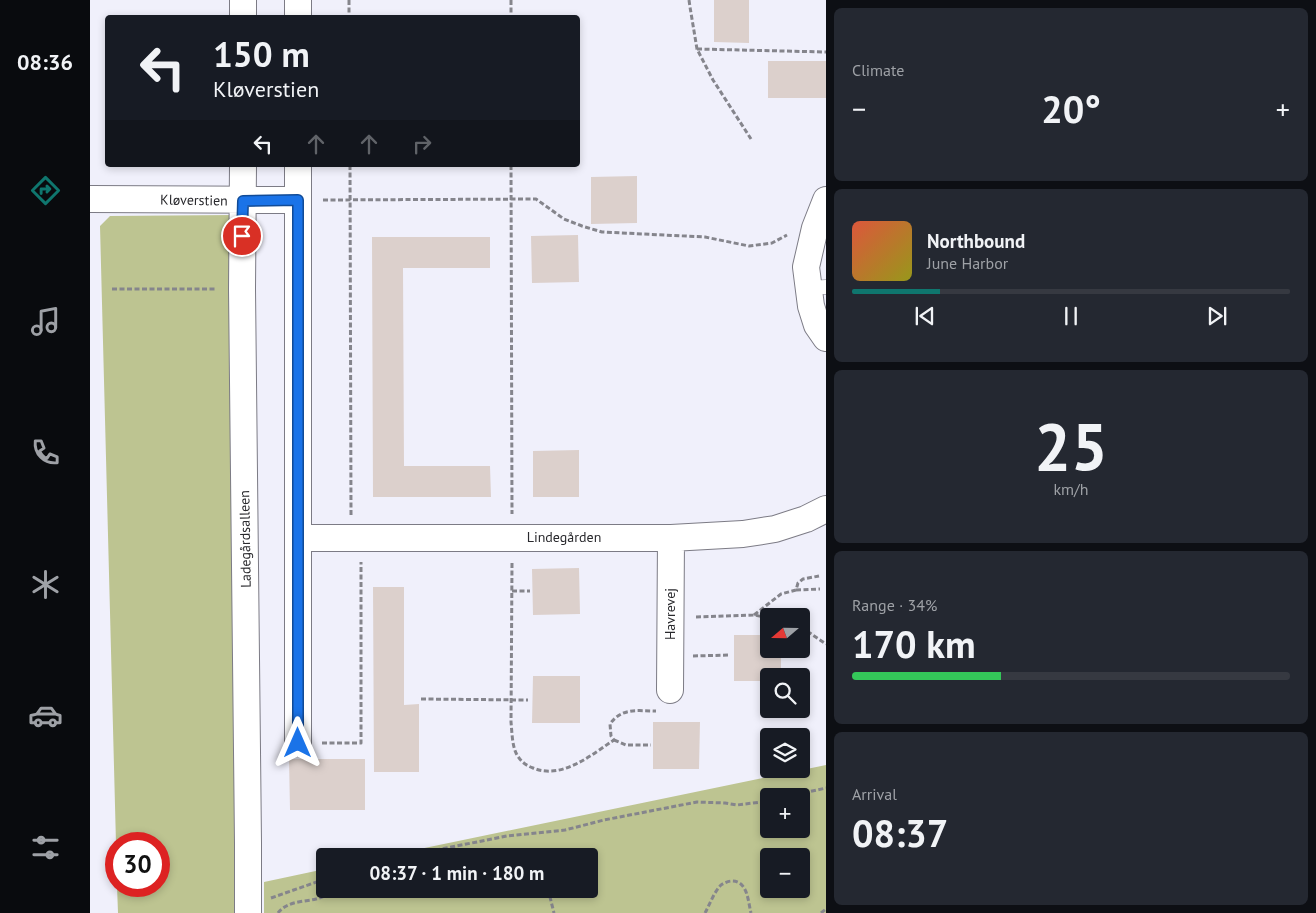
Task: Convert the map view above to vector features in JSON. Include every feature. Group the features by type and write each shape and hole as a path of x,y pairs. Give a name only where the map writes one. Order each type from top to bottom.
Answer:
{"street":[{"path":"243,0 243,15"},
{"path":"298,0 298,15"},
{"name":"Ladegårdsalleen","path":"243,167 242,289 248,913"},
{"path":"298,167 298,743"},
{"name":"Kløverstien","path":"90,199 298,200"},
{"path":"826,200 814,228 806,267 817,287 813,316 826,338"},
{"name":"Lindegården","path":"298,538 671,538 743,534 775,529 806,519 826,509"},
{"name":"Havrevej","path":"670,690 671,538"}],"path":[{"path":"350,0 350,15"},
{"path":"510,0 511,15"},
{"path":"689,0 697,49 712,80 751,139"},
{"path":"697,49 826,52"},
{"path":"298,743 361,743 350,167"},
{"path":"511,167 511,722 514,745 516,753 525,764 542,772 572,766 614,740"},
{"path":"298,200 536,198 564,219 602,232 705,237 749,246 772,243 798,230 804,230 813,234"},
{"path":"112,289 242,289"},
{"path":"796,590 803,578 819,576"},
{"path":"754,615 781,594 796,590 820,589"},
{"path":"512,591 530,591"},
{"path":"670,618 760,616"},
{"path":"810,633 826,644"},
{"path":"670,657 730,656"},
{"path":"651,745 626,745 614,740 610,731 610,724 621,713 630,711 665,711 670,690"},
{"path":"421,699 528,700"},
{"path":"810,791 826,788"},
{"path":"446,848 507,836 565,830 604,820 697,802 737,805 760,802"},
{"path":"705,913 720,886 731,881 737,882 746,890 750,913"},
{"path":"271,898 316,882"},
{"path":"278,913 288,905 317,898"},
{"path":"550,898 554,913"},
{"path":"821,913 826,909"}],"green space":[{"path":"234,215 235,913 118,913 117,897 170,897 170,832 116,832 100,226 110,216"},
{"path":"826,765 826,913 264,913 264,882 316,871 316,898 598,898 598,848 425,848 763,778 810,778 810,768"}],"building":[{"path":"714,0 749,0 749,43 714,42"},
{"path":"768,61 826,61 826,98 768,98"},
{"path":"637,176 637,223 591,224 591,177"},
{"path":"578,235 579,282 532,283 531,236"},
{"path":"372,237 490,237 490,268 403,268 404,466 490,466 491,497 373,497"},
{"path":"579,450 579,497 533,497 533,451"},
{"path":"579,568 580,614 533,615 532,569"},
{"path":"373,587 404,587 404,705 419,704 419,772 374,772"},
{"path":"734,635 760,635 760,658 781,658 781,668 760,668 760,681 734,681"},
{"path":"533,676 580,676 580,723 532,723"},
{"path":"653,722 700,722 699,769 653,769"},
{"path":"289,759 365,759 365,810 290,810"}],"route":[{"path":"242,236 243,201 298,200 298,743"}]}
